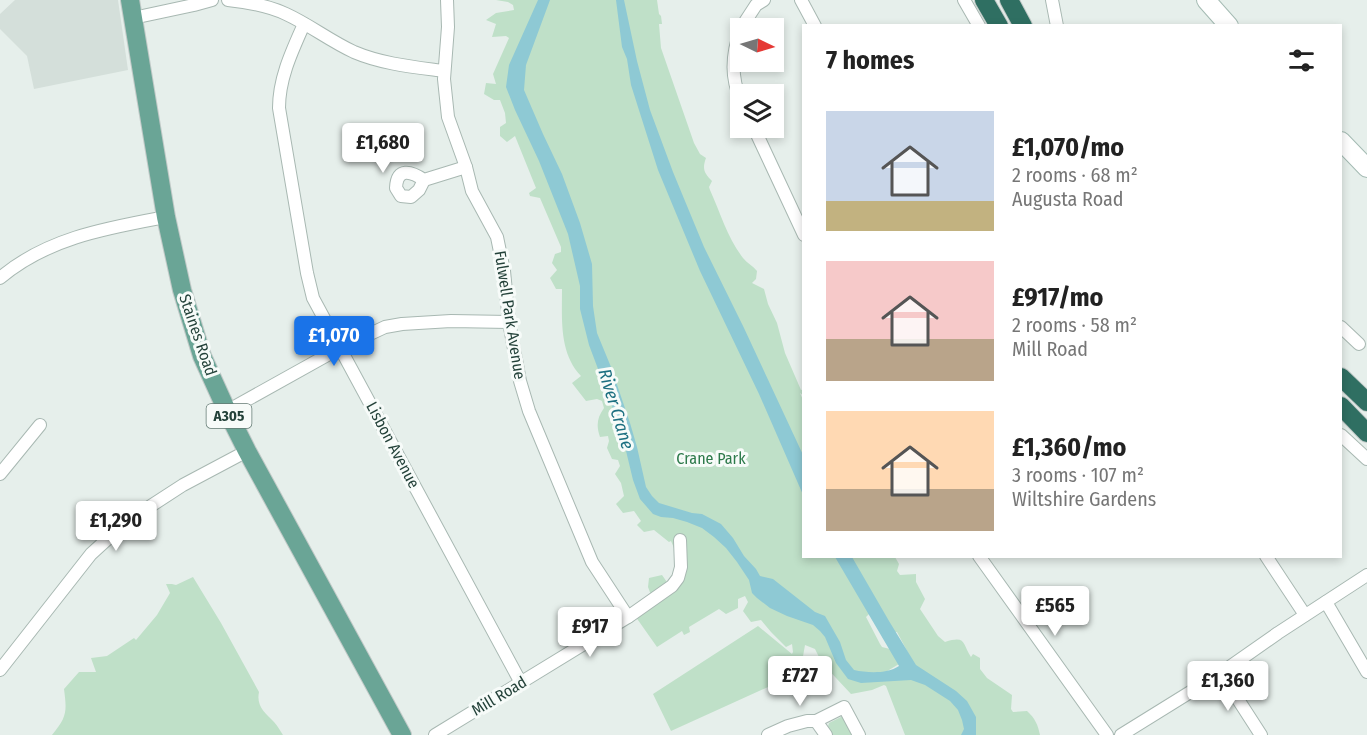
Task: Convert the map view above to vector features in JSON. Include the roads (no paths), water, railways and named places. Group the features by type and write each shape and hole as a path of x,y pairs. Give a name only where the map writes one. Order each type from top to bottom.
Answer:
{"highway":[{"path":"984,0 998,24"},
{"path":"1009,0 1022,24"},
{"path":"1342,378 1367,402"},
{"path":"1342,407 1367,433"}],"main road":[{"name":"Staines Road","path":"130,0 166,217 182,290 202,356 247,451 402,735"}],"street":[{"path":"133,18 212,0"},
{"path":"228,0 284,12 356,53 380,61 444,72"},
{"name":"Fulwell Park Avenue","path":"447,0 448,27 444,72 448,117 472,191 497,237 504,271 516,367 529,411 592,562 628,617"},
{"path":"748,18 756,5 764,0"},
{"path":"801,0 814,24"},
{"path":"964,0 977,24"},
{"path":"1052,0 1057,24"},
{"path":"1206,0 1227,24"},
{"name":"Lisbon Avenue","path":"304,24 282,78 279,108 306,273 313,298 521,683"},
{"path":"759,138 802,231"},
{"path":"1342,142 1367,168"},
{"path":"424,180 466,167"},
{"path":"0,278 16,265 67,240 105,228 166,217"},
{"path":"227,411 340,348 385,327 451,321 509,322"},
{"path":"1342,328 1359,344"},
{"path":"0,474 40,425"},
{"path":"1342,436 1367,459"},
{"path":"0,670 91,554 126,522 183,485 247,451"},
{"name":"Mill Road","path":"435,735 628,617 672,586 678,578 681,567 680,540"},
{"path":"980,558 1107,735"},
{"path":"1267,558 1305,615"},
{"path":"1121,735 1221,673 1367,575"},
{"path":"1326,602 1367,672"},
{"path":"1221,673 1261,735"},
{"path":"768,735 788,726 816,721 844,707 859,735"},
{"path":"816,721 826,735"}],"water":[{"name":"River Crane","path":"538,0 550,0 526,65 524,90 562,174 580,223 592,264 593,306 597,333 630,423 646,487 652,496 659,503 702,514 721,524 760,576 773,579 815,612 825,616 840,642 846,660 854,670 877,672 894,669 899,666 836,558 853,558 916,665 956,691 967,701 976,717 976,735 961,735 964,729 958,710 950,701 925,685 911,680 861,683 848,679 836,663 820,631 813,625 770,608 757,598 752,593 749,580 737,562 714,537 702,528 687,522 653,514 640,499 621,430 589,345 580,309 580,286 568,234 506,87 509,65"},
{"path":"616,0 624,0 650,110 673,172 704,247 802,453 802,492 759,394 700,271 658,170 631,85 627,59 622,47"}],"park label":[{"name":"Crane Park","path":"711,458"}]}
